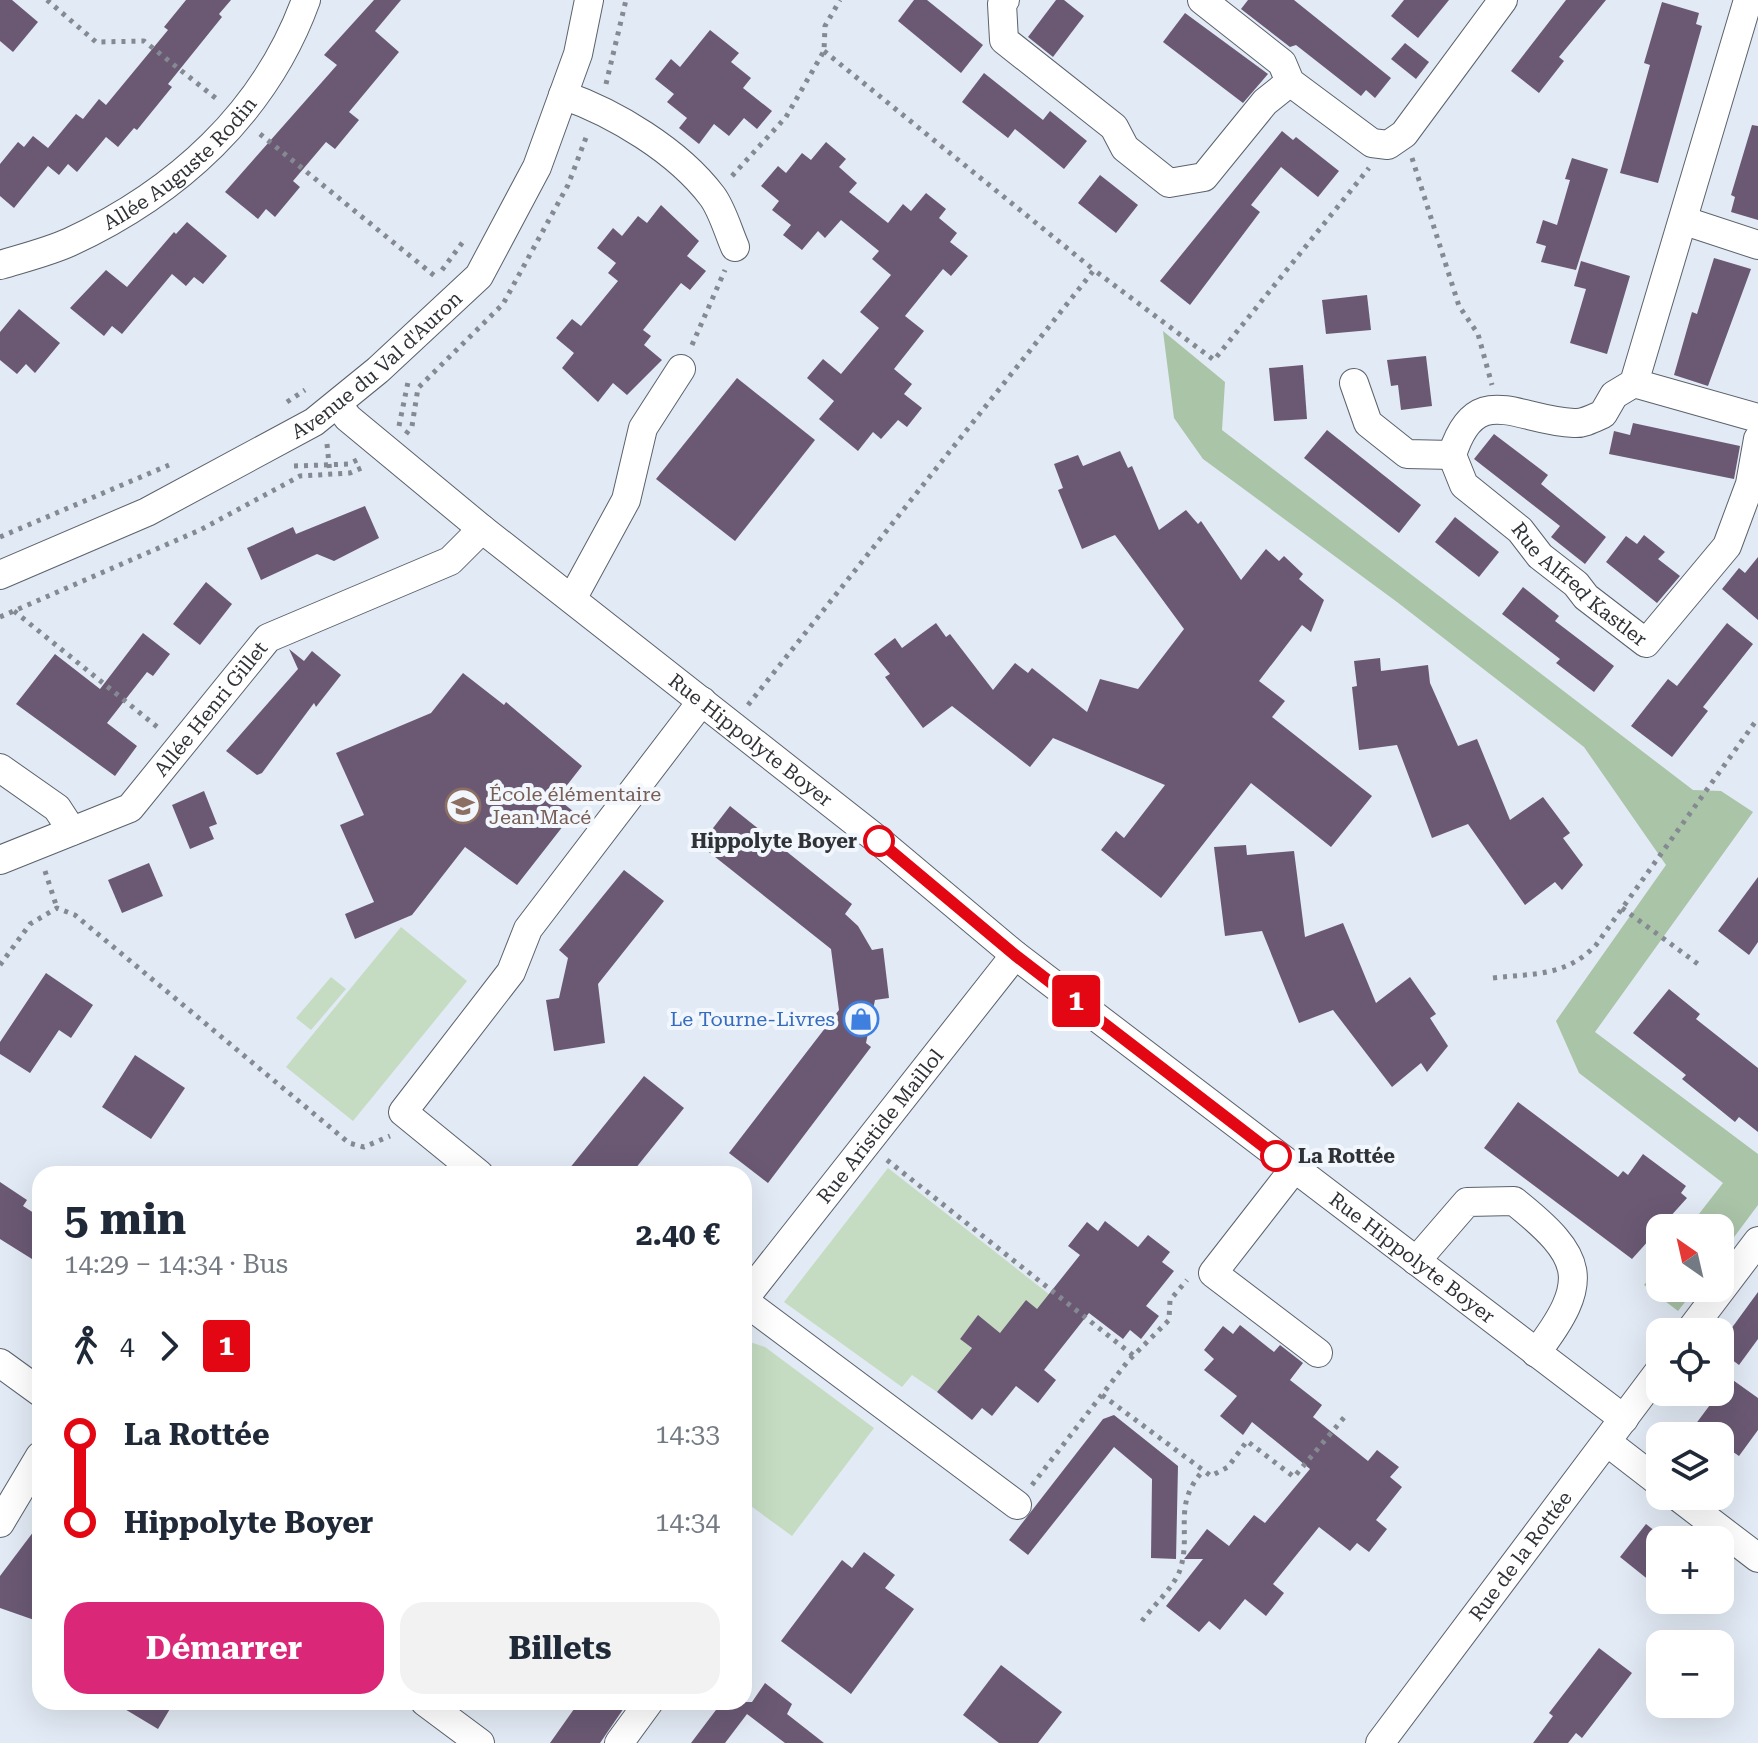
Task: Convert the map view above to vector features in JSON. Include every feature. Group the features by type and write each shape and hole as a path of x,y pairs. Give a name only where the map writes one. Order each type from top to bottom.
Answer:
{"street":[{"name":"Allée Auguste Rodin","path":"0,265 67,244 143,204 208,152 239,117 280,58 306,0"},
{"name":"Avenue du Val d'Auron","path":"0,575 147,512 242,463 338,405 479,276 537,167 578,54 589,0"},
{"path":"1005,0 1002,4 1004,40 1114,127 1125,148 1169,183 1204,177 1265,102 1290,82"},
{"path":"1202,0 1282,63 1290,82 1372,143 1396,140 1503,0"},
{"path":"1354,383 1368,423 1407,454 1452,455 1460,429 1474,413 1498,409 1576,424 1603,414 1614,395 1634,383 1685,221 1748,0"},
{"path":"563,95 597,108 642,133 713,196 735,247"},
{"path":"1685,221 1758,245"},
{"path":"572,599 626,500 643,428 681,369"},
{"path":"1634,383 1758,418"},
{"name":"Rue Hippolyte Boyer","path":"338,405 392,455 482,529 702,701 1015,955 1536,1353 1615,1430 1646,1467"},
{"name":"Rue Alfred Kastler","path":"1452,455 1464,485 1520,530 1540,556 1576,584 1586,597 1646,643 1727,546 1750,484 1758,439"},
{"name":"Allée Henri Gillet","path":"0,860 130,808 268,638 450,561 482,529"},
{"path":"469,1166 403,1112 511,972 528,929 702,701"},
{"path":"0,768 57,808 72,831"},
{"name":"Rue Aristide Maillol","path":"752,1290 1015,955"},
{"path":"1294,1169 1213,1273 1318,1353"},
{"path":"1416,1261 1467,1202 1514,1201 1552,1231 1570,1258 1574,1283 1565,1312 1536,1353"},
{"path":"1700,1318 1758,1241"},
{"path":"752,1306 1017,1505"},
{"path":"0,1363 32,1386"},
{"name":"Rue de la Rottée","path":"1380,1743 1646,1389"},
{"path":"0,1523 32,1469"},
{"path":"1695,1510 1758,1558"},
{"path":"431,1710 444,1733 480,1743"},
{"path":"619,1743 643,1710"}],"path":[{"path":"713,196 786,117 824,51 825,26 840,0"},
{"path":"824,51 1094,270 1214,360 1396,140 1459,306 1478,334 1498,409"},
{"path":"425,287 468,235"},
{"path":"462,258 470,245"},
{"path":"681,369 735,247"},
{"path":"732,725 1094,270"},
{"path":"285,403 317,380"},
{"path":"0,617 200,530 300,476 350,473 392,455"},
{"path":"0,537 178,461"},
{"path":"14,611 180,746"},
{"path":"1493,978 1558,971 1579,963 1758,718"},
{"path":"37,845 57,908"},
{"path":"57,908 75,915 349,1143 364,1147 387,1139 413,1120"},
{"path":"0,965 30,924 57,908"},
{"path":"1622,908 1698,964"},
{"path":"870,1140 885,1159 1134,1356"},
{"path":"1017,1505 1134,1356 1169,1320 1170,1300 1198,1267 1213,1273"},
{"path":"1102,1395 1211,1476 1219,1474 1247,1441 1294,1477 1347,1414"},
{"path":"1142,1621 1180,1572 1182,1520 1188,1488 1202,1472"}],"green space":[{"path":"1163,331 1225,382 1222,430 1693,790 1721,791 1753,812 1595,1032 1758,1154 1758,1205 1734,1237 1734,1214 1699,1214 1723,1183 1579,1073 1556,1021 1666,865 1584,747 1397,602 1203,459 1174,418"},
{"path":"401,927 467,981 353,1121 286,1067"},
{"path":"331,977 346,989 311,1030 296,1018"},
{"path":"888,1168 1059,1302 1037,1309 1000,1333 979,1316 960,1339 972,1348 937,1392 912,1375 902,1387 784,1302"},
{"path":"1666,1302 1685,1302 1678,1311"},
{"path":"752,1343 765,1347 874,1428 792,1536 752,1507"}],"building":[{"path":"0,0 12,0 38,22 13,52 0,41"},
{"path":"186,0 231,0 219,14 222,17 168,84 172,87 137,130 134,128 118,147 106,137 77,172 68,164 59,175 48,166 14,208 0,196 0,164 18,142 24,147 33,136 48,148 76,114 83,119 99,99 106,105 168,30 164,27"},
{"path":"374,0 401,0 375,31 399,52 349,112 359,120 335,149 326,142 293,181 300,187 275,217 266,209 258,219 225,192 337,65 324,55"},
{"path":"914,0 927,0 983,45 961,73 898,21"},
{"path":"1056,0 1064,0 1084,16 1053,57 1028,37"},
{"path":"1248,0 1294,0 1391,78 1375,98 1366,90 1361,96 1296,45 1290,47 1241,9"},
{"path":"1404,0 1449,0 1418,38 1391,16"},
{"path":"1566,0 1606,0 1559,57 1564,61 1539,93 1511,71"},
{"path":"1662,2 1699,13 1696,24 1702,26 1658,183 1620,173 1650,65 1644,63"},
{"path":"1185,13 1268,74 1243,103 1163,42"},
{"path":"710,30 739,53 731,62 751,78 743,88 772,111 757,129 744,118 729,136 714,124 699,144 679,128 687,118 667,102 674,94 655,79 671,59 680,67"},
{"path":"1405,43 1429,62 1416,79 1391,59"},
{"path":"984,73 1043,120 1050,111 1087,141 1064,169 1015,129 1008,138 962,102"},
{"path":"1752,125 1758,126 1758,220 1731,212 1735,197 1731,195"},
{"path":"1282,131 1293,140 1296,137 1339,171 1318,197 1281,167 1251,205 1260,212 1190,305 1160,281"},
{"path":"826,142 846,159 839,167 857,183 849,192 888,223 903,204 911,211 926,193 946,209 939,218 957,233 950,242 968,256 951,276 943,269 905,316 924,331 894,369 912,384 904,394 922,408 907,427 898,420 881,439 873,432 858,451 819,419 834,401 807,378 823,359 841,374 879,328 860,312 891,275 872,259 879,251 841,220 825,238 818,231 802,250 783,235 791,225 772,210 779,201 761,186 778,166 786,173 802,153 811,160"},
{"path":"1572,158 1608,169 1576,270 1541,262 1546,246 1536,243 1543,220 1557,225 1570,180 1565,179"},
{"path":"1100,175 1138,205 1116,233 1078,203"},
{"path":"661,205 699,241 687,256 706,271 690,290 681,283 643,330 651,336 644,345 662,360 627,395 613,383 598,402 562,368 574,353 556,338 572,319 581,326 618,281 608,273 616,263 597,248 613,228 622,236 638,216 647,223"},
{"path":"187,222 227,256 203,284 194,277 186,286 172,274 122,334 112,326 104,336 70,308 106,270 127,287 174,232 176,234"},
{"path":"1714,258 1751,269 1708,386 1674,375 1692,312 1697,314"},
{"path":"1581,261 1630,276 1607,354 1570,343 1586,289 1574,286"},
{"path":"1367,295 1371,330 1326,334 1322,300"},
{"path":"19,309 60,343 35,373 26,364 17,374 0,360 0,332"},
{"path":"1426,356 1432,406 1401,410 1398,385 1391,386 1387,360"},
{"path":"1303,365 1307,419 1274,421 1269,368"},
{"path":"737,378 815,440 735,541 656,479"},
{"path":"1633,423 1740,446 1734,479 1609,454 1614,431 1630,435"},
{"path":"1327,430 1421,505 1399,533 1304,458"},
{"path":"1494,434 1548,475 1541,484 1606,537 1585,564 1551,537 1560,526 1474,459"},
{"path":"1120,451 1128,468 1132,466 1159,530 1186,510 1198,524 1201,521 1241,580 1266,549 1279,561 1284,556 1303,574 1299,579 1324,600 1311,632 1302,625 1259,681 1285,701 1272,717 1372,796 1331,847 1251,783 1161,898 1101,850 1116,831 1124,838 1165,785 1053,738 1030,767 952,706 923,728 885,677 890,674 874,654 895,638 902,648 936,623 946,637 950,634 993,690 1015,663 1028,673 1032,668 1087,712 1100,679 1138,689 1184,629 1115,535 1082,549 1058,490 1063,488 1054,464 1078,455 1083,466"},
{"path":"365,506 379,538 334,561 317,554 261,580 247,548 293,527 296,534"},
{"path":"1455,517 1499,552 1479,577 1435,542"},
{"path":"1644,535 1665,552 1658,559 1680,576 1657,603 1606,562 1626,536 1637,544"},
{"path":"1758,557 1758,620 1722,589 1739,568 1745,573"},
{"path":"206,582 232,604 200,645 173,624"},
{"path":"1523,587 1559,616 1555,621 1614,666 1594,692 1556,663 1560,659 1502,614"},
{"path":"1727,623 1753,644 1703,707 1708,711 1672,757 1631,726 1668,679 1677,686"},
{"path":"143,633 170,654 153,676 147,672 107,723 137,746 115,776 16,704 55,654 100,689"},
{"path":"289,649 304,661 312,651 341,675 316,707 314,703 262,773 257,775 226,751 298,669"},
{"path":"1380,658 1381,671 1428,665 1430,683 1458,746 1477,739 1510,820 1543,797 1570,833 1563,838 1583,865 1562,890 1555,882 1525,905 1468,824 1432,838 1397,745 1359,750 1352,687 1357,686 1354,661"},
{"path":"463,673 504,705 506,702 582,766 557,798 574,812 517,885 465,847 412,915 355,939 345,914 374,902 340,825 364,815 336,753 431,713"},
{"path":"204,791 217,824 209,827 214,839 190,849 172,805"},
{"path":"730,806 852,904 845,914 858,926 872,950 883,948 889,998 875,1000 866,1043 871,1047 768,1183 752,1171 752,1166 746,1166 729,1153 839,1010 831,949 700,845"},
{"path":"1246,845 1247,855 1294,851 1305,937 1343,923 1376,1003 1410,977 1436,1014 1430,1018 1448,1046 1427,1072 1421,1063 1392,1087 1333,1010 1299,1023 1262,931 1225,936 1214,847"},
{"path":"149,863 163,896 122,913 108,880"},
{"path":"624,870 664,901 598,984 605,1043 554,1051 546,1000 559,998 568,958 559,950"},
{"path":"1758,877 1758,942 1749,955 1718,931"},
{"path":"46,973 93,1005 71,1038 59,1030 30,1073 0,1054 0,1042"},
{"path":"1669,989 1700,1014 1696,1019 1758,1068 1758,1132 1739,1117 1735,1122 1682,1079 1686,1075 1633,1033"},
{"path":"135,1055 185,1088 151,1139 102,1107"},
{"path":"644,1076 684,1108 637,1166 571,1166"},
{"path":"1518,1102 1618,1177 1623,1171 1628,1175 1643,1154 1686,1186 1681,1193 1687,1198 1673,1214 1646,1214 1646,1243 1632,1259 1484,1148"},
{"path":"0,1182 27,1200 23,1206 32,1212 32,1259 0,1239"},
{"path":"1105,1221 1138,1247 1148,1235 1170,1252 1162,1262 1174,1271 1146,1306 1159,1316 1141,1339 1130,1330 1123,1339 1089,1313 1044,1370 1056,1380 1038,1403 1016,1386 992,1416 982,1408 972,1420 937,1392 972,1348 960,1339 978,1315 1000,1333 1026,1300 1037,1309 1080,1255 1068,1246 1087,1222 1098,1231"},
{"path":"1758,1292 1758,1339 1739,1365 1734,1361 1734,1325"},
{"path":"1240,1325 1274,1352 1280,1345 1303,1363 1290,1380 1322,1405 1313,1417 1368,1461 1377,1450 1399,1467 1390,1477 1402,1487 1376,1520 1387,1529 1369,1552 1357,1543 1350,1551 1319,1527 1273,1584 1284,1593 1266,1616 1245,1599 1220,1630 1209,1621 1199,1632 1166,1606 1203,1559 1184,1559 1207,1529 1229,1546 1254,1515 1265,1523 1310,1469 1252,1422 1243,1435 1220,1416 1237,1396 1204,1370 1214,1359 1204,1350 1223,1326 1233,1334"},
{"path":"1734,1381 1758,1398 1758,1430 1739,1456 1734,1453 1734,1422 1697,1422 1709,1406 1734,1406"},
{"path":"1114,1415 1178,1466 1176,1559 1151,1558 1152,1479 1114,1447 1028,1555 1009,1540 1103,1419"},
{"path":"1646,1524 1649,1526 1646,1526 1646,1578 1620,1557"},
{"path":"32,1534 32,1619 0,1608 0,1576"},
{"path":"864,1552 895,1575 885,1588 914,1609 851,1694 781,1641 842,1560 852,1568"},
{"path":"1599,1648 1632,1673 1582,1738 1576,1733 1568,1743 1533,1743 1553,1716 1549,1713"},
{"path":"1001,1665 1062,1712 1038,1743 999,1743 963,1715"},
{"path":"765,1683 792,1704 787,1714 824,1743 785,1743 747,1714 725,1743 691,1743 716,1710 752,1710 752,1702"},
{"path":"126,1710 169,1710 158,1729"},
{"path":"573,1710 623,1710 600,1743 550,1743"}],"bus line":[{"name":"1","path":"879,841 1015,955 1276,1156"}],"place":[{"name":"École élémentaire Jean Macé","path":"463,806"},
{"name":"Hippolyte Boyer","path":"879,841"},
{"name":"Le Tourne-Livres","path":"861,1019"},
{"name":"La Rottée","path":"1276,1156"}]}
